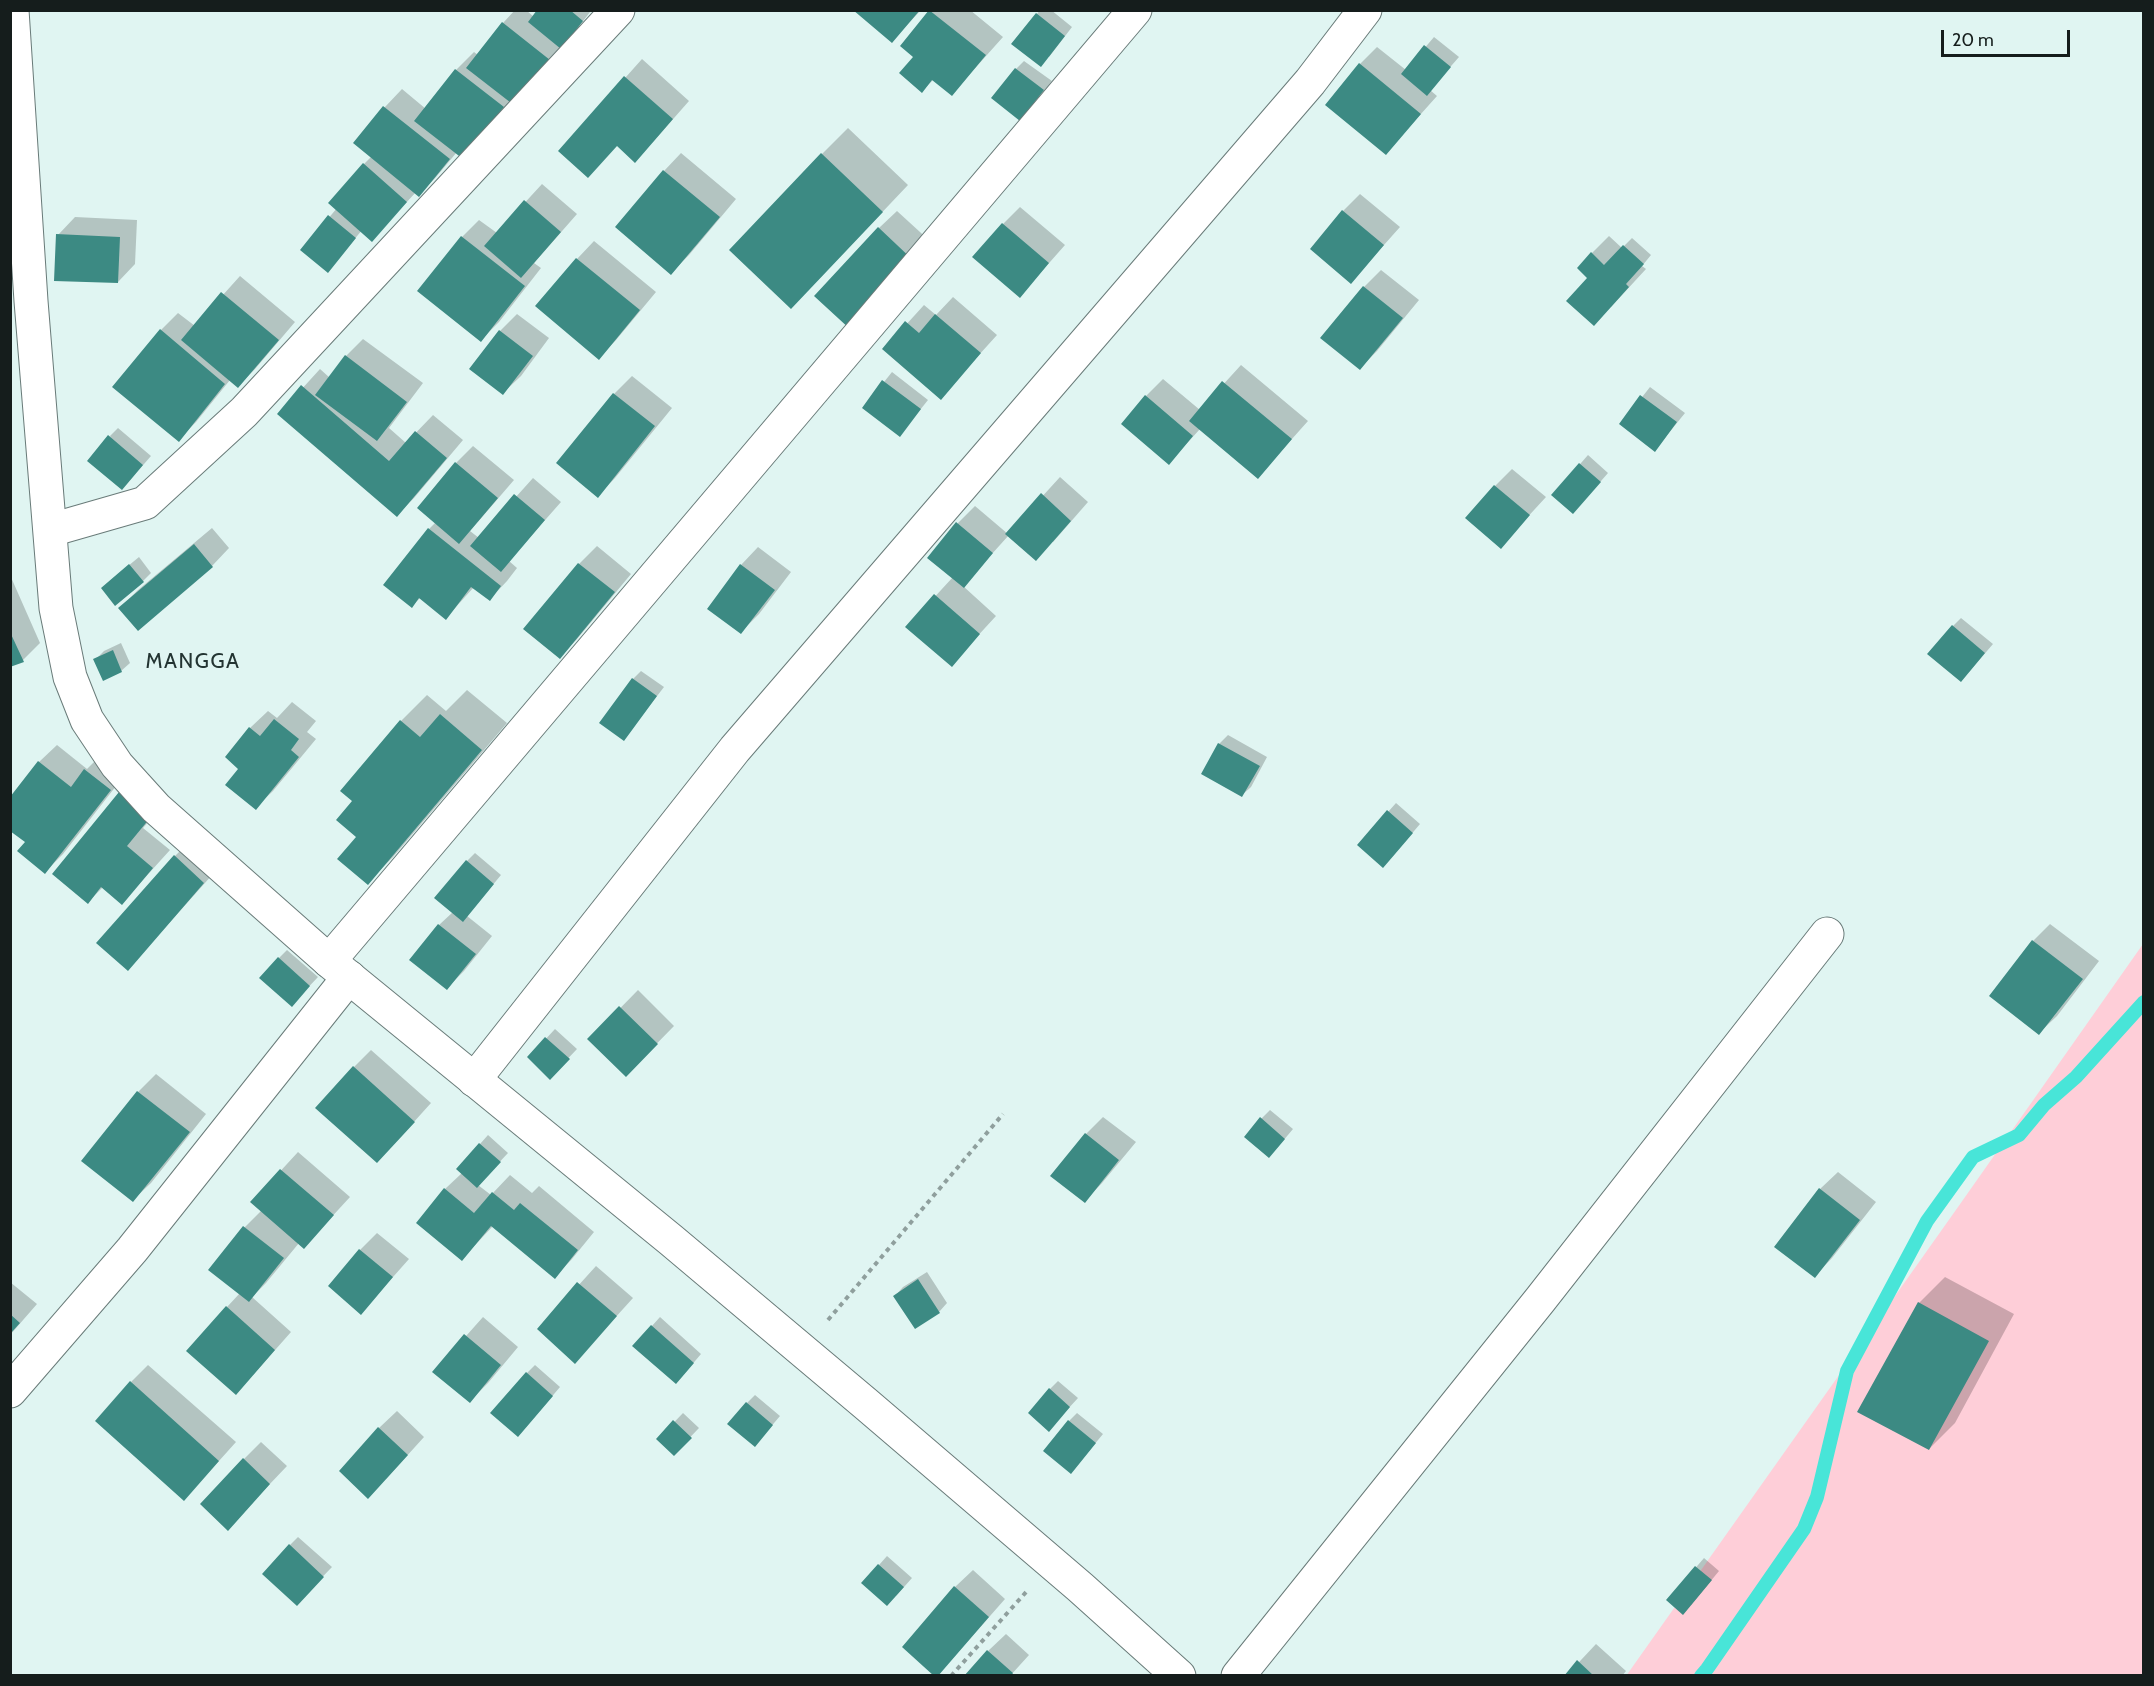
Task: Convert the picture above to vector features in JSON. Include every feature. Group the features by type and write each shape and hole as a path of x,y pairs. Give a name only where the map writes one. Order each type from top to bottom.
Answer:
{"street":[{"path":"12,10 21,307 51,530 56,608 70,677 87,720 117,765 156,808 339,969 803,1351 1052,1563 1179,1676"},
{"path":"51,530 145,503 244,412 618,10"},
{"path":"10,1391 132,1250 339,969 1135,10"},
{"path":"474,1080 735,749 1310,82 1365,10"},
{"path":"1238,1676 1540,1300 1827,934"}],"path":[{"path":"803,1351 1003,1114"},
{"path":"951,1676 1052,1563"}],"shaded area":[{"path":"2143,944 2143,1675 1626,1676 1958,1207"}],"building":[{"path":"537,10 570,10 583,21 561,49 528,22"},
{"path":"853,10 920,10 892,43"},
{"path":"929,10 986,55 952,96 932,80 922,93 899,73 913,57 900,46"},
{"path":"1036,13 1065,36 1041,67 1011,44"},
{"path":"502,22 550,60 515,106 466,68"},
{"path":"1424,45 1451,67 1427,96 1401,74"},
{"path":"1359,63 1421,114 1386,155 1325,105"},
{"path":"1015,68 1044,90 1020,121 991,98"},
{"path":"455,69 504,107 463,159 414,121"},
{"path":"624,76 673,119 635,163 617,146 588,178 558,151"},
{"path":"383,106 450,159 419,197 353,143"},
{"path":"821,153 883,212 791,309 729,250"},
{"path":"363,163 407,202 372,242 328,203"},
{"path":"663,170 720,217 671,275 615,227"},
{"path":"524,200 561,232 521,278 484,246"},
{"path":"1342,210 1384,245 1351,284 1310,249"},
{"path":"328,215 356,238 328,273 300,250"},
{"path":"1002,223 1049,263 1020,298 972,257"},
{"path":"878,227 915,262 851,330 814,296"},
{"path":"56,234 120,237 118,283 54,281"},
{"path":"461,236 525,286 481,342 417,291"},
{"path":"1623,245 1644,264 1626,284 1629,287 1594,326 1566,301 1587,278 1577,268 1591,252 1604,265"},
{"path":"576,258 640,310 599,360 535,306"},
{"path":"1363,286 1403,318 1360,370 1320,338"},
{"path":"221,292 279,340 238,388 181,340"},
{"path":"935,314 981,353 941,400 882,349 905,321 919,333"},
{"path":"160,329 225,384 179,442 112,387"},
{"path":"499,330 533,356 503,395 469,369"},
{"path":"345,355 407,402 377,441 315,395"},
{"path":"882,380 921,409 900,437 862,408"},
{"path":"1222,381 1292,439 1258,479 1189,421"},
{"path":"301,385 389,461 415,431 447,458 397,517 277,414"},
{"path":"613,393 655,426 598,498 556,463"},
{"path":"1145,395 1193,436 1169,465 1121,424"},
{"path":"1640,395 1677,422 1655,452 1619,424"},
{"path":"108,435 143,465 122,490 87,461"},
{"path":"455,462 498,498 459,544 417,508"},
{"path":"1579,463 1601,482 1573,514 1551,495"},
{"path":"1494,485 1530,515 1501,549 1465,518"},
{"path":"1041,493 1071,521 1036,561 1005,534"},
{"path":"514,494 545,520 501,572 470,546"},
{"path":"956,522 993,553 964,588 927,558"},
{"path":"428,528 501,586 490,601 471,587 446,620 419,598 412,608 383,585"},
{"path":"194,544 213,567 138,631 118,608"},
{"path":"578,563 615,592 560,659 523,629"},
{"path":"129,564 144,582 115,606 101,588"},
{"path":"740,564 775,590 741,634 707,609"},
{"path":"934,594 980,634 952,667 905,627"},
{"path":"1952,625 1985,653 1961,682 1927,654"},
{"path":"10,632 24,662 10,667"},
{"path":"113,650 122,672 103,681 93,659"},
{"path":"632,678 657,696 624,741 599,723"},
{"path":"440,714 482,750 368,885 337,859 356,837 336,820 352,801 340,791 400,720 420,737"},
{"path":"274,719 299,739 291,750 299,757 256,810 225,785 238,769 225,757 249,727 260,736"},
{"path":"1218,743 1260,766 1242,797 1201,774"},
{"path":"38,761 71,787 84,769 111,790 45,874 17,851 25,842 10,831 10,797"},
{"path":"119,792 150,818 127,846 153,868 122,905 101,887 88,904 52,874"},
{"path":"1387,810 1413,833 1383,868 1357,845"},
{"path":"174,855 204,883 128,971 96,943"},
{"path":"466,860 494,884 463,922 434,898"},
{"path":"438,924 476,954 447,990 409,960"},
{"path":"2032,940 2083,979 2039,1035 1989,996"},
{"path":"278,957 310,986 292,1007 259,978"},
{"path":"619,1006 658,1044 626,1077 587,1039"},
{"path":"545,1037 570,1059 550,1080 527,1057"},
{"path":"353,1066 415,1122 377,1163 315,1108"},
{"path":"137,1091 190,1132 133,1202 81,1161"},
{"path":"1260,1117 1285,1139 1269,1158 1244,1137"},
{"path":"1085,1133 1119,1160 1085,1203 1050,1176"},
{"path":"479,1143 501,1162 477,1188 456,1169"},
{"path":"280,1169 334,1215 304,1249 250,1202"},
{"path":"444,1188 474,1213 492,1192 514,1210 520,1203 578,1250 555,1279 491,1226 462,1261 416,1223"},
{"path":"1819,1188 1860,1220 1815,1278 1774,1247"},
{"path":"243,1226 284,1258 249,1302 208,1270"},
{"path":"359,1249 393,1277 361,1315 328,1286"},
{"path":"918,1279 940,1313 915,1329 893,1296"},
{"path":"577,1282 617,1316 575,1364 537,1329"},
{"path":"1918,1302 1989,1341 1929,1450 1857,1412"},
{"path":"226,1306 275,1350 236,1395 186,1351"},
{"path":"10,1314 20,1323 10,1334"},
{"path":"651,1325 694,1363 676,1384 632,1346"},
{"path":"464,1334 501,1365 470,1403 432,1372"},
{"path":"526,1372 553,1396 518,1437 490,1413"},
{"path":"130,1381 219,1461 184,1501 95,1421"},
{"path":"1049,1388 1070,1407 1049,1432 1028,1413"},
{"path":"746,1402 773,1425 755,1447 727,1424"},
{"path":"673,1420 692,1438 674,1456 656,1439"},
{"path":"1068,1420 1096,1443 1071,1474 1043,1451"},
{"path":"378,1427 408,1455 368,1499 339,1471"},
{"path":"243,1458 270,1484 228,1531 200,1504"},
{"path":"289,1544 324,1577 297,1606 262,1574"},
{"path":"878,1564 904,1587 887,1606 861,1583"},
{"path":"1695,1566 1712,1580 1683,1615 1666,1600"},
{"path":"954,1586 989,1617 938,1676 934,1676 902,1647"},
{"path":"987,1650 1013,1673 1011,1676 964,1676"},
{"path":"1577,1660 1594,1676 1564,1676"}],"waterway":[{"path":"1701,1676 1804,1529 1817,1497 1847,1371 1927,1221 1973,1157 2019,1135 2044,1105 2076,1077 2144,1002"}],"district":[{"name":"MANGGA","path":"193,662"}]}
